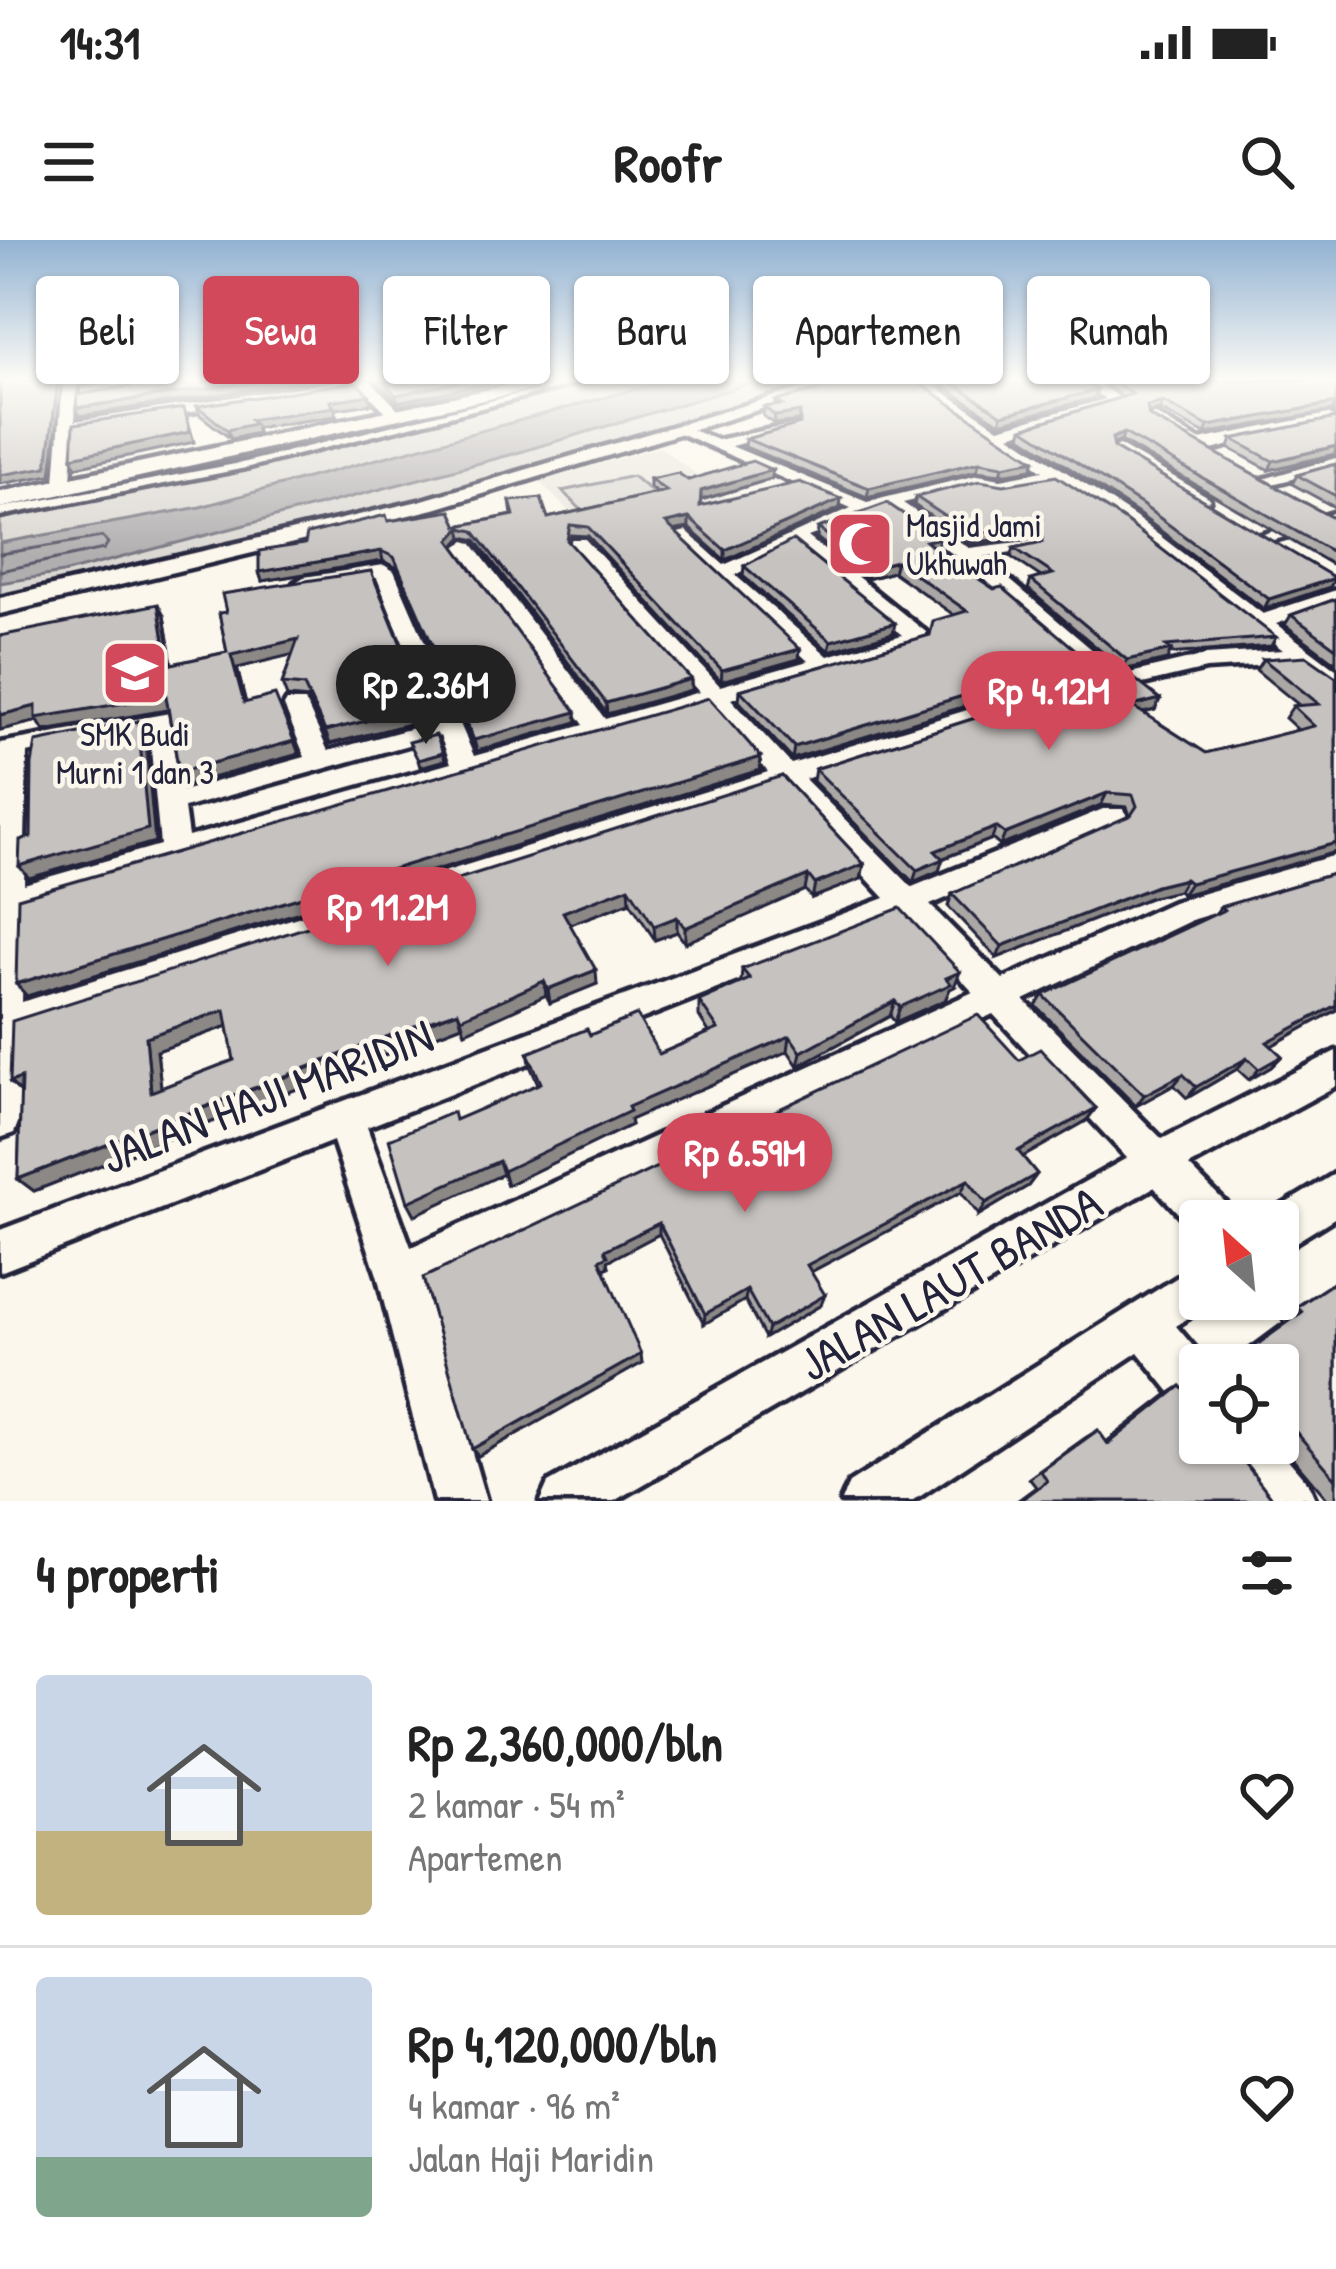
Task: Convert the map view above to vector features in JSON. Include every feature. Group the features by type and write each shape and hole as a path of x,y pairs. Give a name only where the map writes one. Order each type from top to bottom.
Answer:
{"main road":[{"path":"0,497 274,439"},
{"path":"0,497 277,439"}],"street":[{"path":"63,482 66,439"},
{"path":"0,512 246,465 350,439"},
{"path":"0,606 310,535 657,439"},
{"path":"702,439 866,508"},
{"path":"715,445 741,439"},
{"path":"1002,439 1058,472 1336,680"},
{"path":"1013,446 1029,439"},
{"path":"1188,439 1334,518"},
{"path":"1198,445 1228,439"},
{"path":"1119,451 1227,515"},
{"path":"1247,473 1336,463"},
{"path":"725,572 795,536 866,508 979,480 1005,484 1058,472"},
{"path":"767,490 797,481"},
{"path":"890,502 966,554 1117,683 1206,662 1304,656"},
{"path":"1263,537 1334,518"},
{"path":"1245,526 1281,548"},
{"path":"679,535 825,664"},
{"path":"7,900 919,637 795,536"},
{"path":"578,542 786,775 1193,1200"},
{"path":"966,554 1029,544"},
{"path":"465,548 600,730"},
{"path":"271,590 384,571 466,766"},
{"path":"1260,622 1336,596"},
{"path":"296,706 320,763"},
{"path":"3,1023 999,708"},
{"path":"0,1120 7,749 146,717 161,718 174,802 175,851"},
{"path":"174,802 449,726"},
{"name":"JALAN HAJI MARIDIN","path":"0,1252 906,902 1113,816"},
{"path":"399,1275 1184,910 1336,866"},
{"name":"JALAN LAUT BANDA","path":"566,1501 1157,1163 1336,1067"},
{"path":"344,1117 399,1275 460,1501"},
{"path":"1299,1218 1336,1193"},
{"path":"867,1501 1179,1300"},
{"path":"1144,1323 1179,1366"},
{"path":"1259,1464 1289,1501"}],"shaded area":[{"path":"287,439 654,439 522,479 0,605 0,500"},
{"path":"660,447 735,504 593,536 539,481"},
{"path":"633,476 661,500 587,515 562,491"}],"water":[{"path":"452,439 564,439 63,573 0,583 0,543 200,507"}],"building":[{"path":"0,439 51,439 47,467 0,475"},
{"path":"73,439 158,439 72,457"},
{"path":"746,439 1003,439 1034,460 1003,466 979,462 869,488"},
{"path":"1040,439 1112,439 1114,448 1335,578 1269,599 1141,504"},
{"path":"1134,439 1190,439 1336,517 1336,554"},
{"path":"1232,439 1336,439 1336,446 1273,461"},
{"path":"752,461 772,470 701,491 700,506 800,482 841,499 725,550 689,518 666,523 800,649 722,670 588,527 570,525 567,540 691,679 606,703 474,531 461,528 450,540 576,712 474,740 394,557 381,551 259,572 259,551 305,544 307,534 386,515 388,521 451,511 458,526 514,515 510,501 541,498 548,518 666,491 650,479 678,473 688,480"},
{"path":"1336,464 1336,496 1297,475"},
{"path":"1056,476 1124,520 1276,637 1166,646 1171,650 1127,660 1031,580 1053,574 1014,548 1042,542 1042,528 970,533 916,497 980,481 1004,485"},
{"path":"887,503 939,538 926,541 944,556 994,589 1002,587 1111,680 1136,680 1160,699 1132,706 1206,753 1314,726 1293,706 1319,704 1263,659 1306,656 1336,677 1336,843 1190,883 1185,879 1156,886 1002,946 952,894 1131,815 1137,806 1133,795 1107,793 1005,834 996,827 935,851 943,859 917,870 815,769 1013,706 1015,688 992,687 794,747 740,690 930,635 933,621 967,611 896,561 869,568 818,528"},
{"path":"793,540 895,623 831,641 744,566"},
{"path":"371,571 426,706 325,731 304,686 282,684 298,639 231,655 244,703 275,695 294,741 179,772 166,696 36,718 36,706 0,715 0,636 158,604 168,665 227,652 219,613 226,612 222,594"},
{"path":"1336,599 1336,648 1291,615"},
{"path":"709,698 761,757 16,984 18,898"},
{"path":"138,721 148,829 19,866 20,840 31,837 36,742"},
{"path":"436,735 443,753 418,760 409,742"},
{"path":"782,776 864,864 815,884 808,875 685,928 677,917 654,926 629,887 563,912 596,970 548,989 544,981 461,1018 458,1011 420,1024 18,1179 21,1078 10,1082 12,1021","holes":["225,1010 234,1060 151,1092 146,1037"]},
{"path":"1336,873 1336,1005 1267,1042 1282,1056 1259,1069 1247,1058 1196,1087 1183,1074 1144,1095 1043,995 1224,910 1220,907"},
{"path":"900,908 960,972 946,978 951,984 900,1007 895,1001 801,1052 790,1036 628,1107 630,1111 503,1171 499,1161 408,1202 389,1139 453,1112 455,1120 541,1083 528,1053 637,1015 659,1054 718,1029 699,1001 750,979 742,969"},
{"path":"978,1015 1019,1060 1040,1049 1096,1108 1018,1151 1037,1174 986,1203 968,1180 807,1265 825,1295 768,1328 747,1290 705,1314 659,1223 605,1250 608,1256 600,1260 641,1354 472,1449 423,1278"},
{"path":"1336,1281 1336,1479 1299,1436 1299,1344 1258,1344 1291,1320 1299,1320 1299,1306"},
{"path":"1179,1388 1179,1464 1246,1464 1272,1498 1303,1499 1020,1501 1047,1481 1041,1471 1098,1430 1108,1444"}],"place":[{"name":"Masjid Jami Ukhuwah","path":"860,544"},
{"name":"SMK Budi Murni 1 dan 3","path":"135,673"}]}
